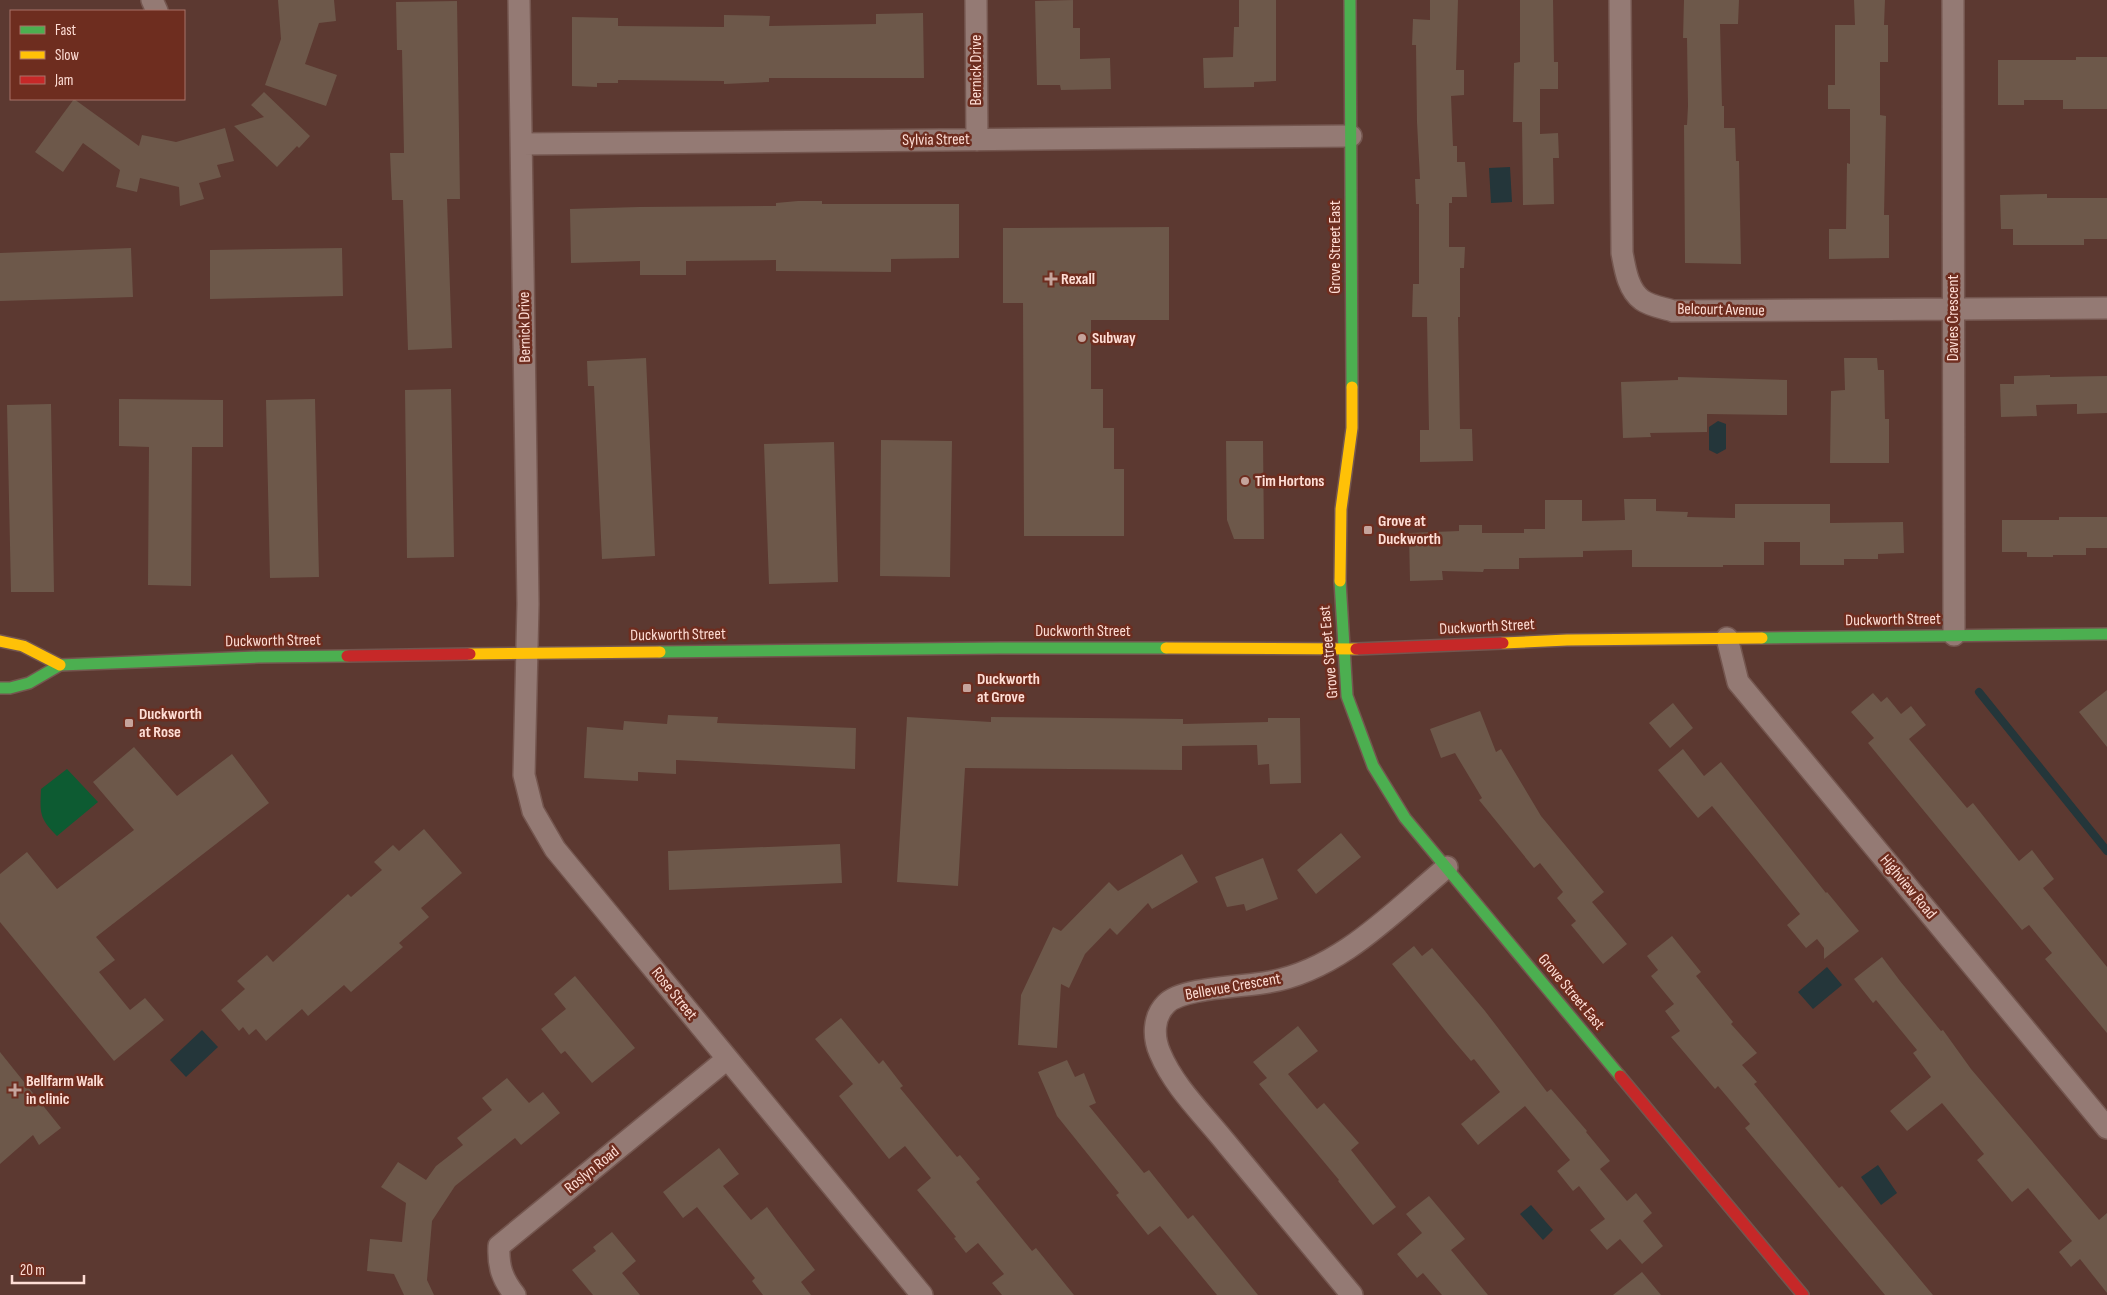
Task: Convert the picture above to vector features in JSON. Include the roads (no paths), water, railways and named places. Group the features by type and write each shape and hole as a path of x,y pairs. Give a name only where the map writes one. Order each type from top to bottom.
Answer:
{"main road":[{"name":"Grove Street East","path":"1350,0 1352,428 1341,509 1340,594 1347,696 1359,732 1373,766 1405,818 1803,1295"},
{"name":"Duckworth Street","path":"0,641 8,641 29,648 60,664 260,657 991,648 1387,649 1568,640 2107,634"},
{"name":"Duckworth Street","path":"0,688 10,688 29,683 60,664"}],"street":[{"name":"Bernick Drive","path":"519,0 527,654"},
{"name":"Bernick Drive","path":"976,0 976,140"},
{"name":"Belcourt Avenue","path":"1620,0 1622,253 1626,275 1633,290 1642,301 1673,311 2107,308"},
{"name":"Davies Crescent","path":"1953,0 1954,635"},
{"name":"Sylvia Street","path":"522,144 1351,136"},
{"name":"Highview Road","path":"1727,638 1738,682 2107,1128"},
{"name":"Rose Street","path":"527,654 524,775 533,811 555,849 922,1295"},
{"name":"Bellevue Crescent","path":"1352,1295 1184,1092 1160,1052 1154,1033 1158,1015 1167,1003 1181,996 1204,990 1270,982 1300,974 1326,962 1352,947 1447,867"},
{"name":"Roslyn Road","path":"515,1295 505,1283 498,1264 498,1246 727,1059"}],"waterway":[{"path":"1979,692 2107,851"}],"place":[{"name":"Rexall","path":"1051,279"},
{"name":"Subway","path":"1082,338"},
{"name":"Tim Hortons","path":"1245,481"},
{"name":"Grove at Duckworth","path":"1368,530"},
{"name":"Duckworth at Grove","path":"967,688"},
{"name":"Duckworth at Rose","path":"129,723"},
{"name":"Bellfarm Walk in clinic","path":"15,1090"}]}
